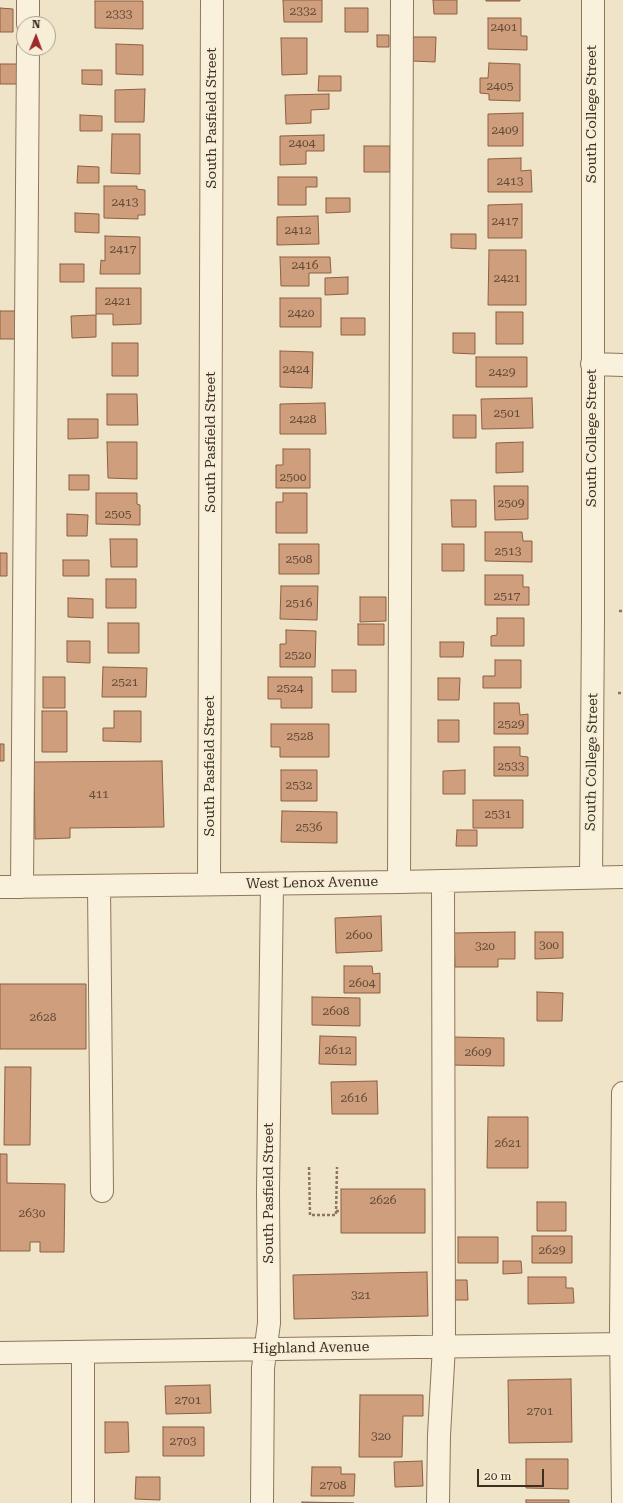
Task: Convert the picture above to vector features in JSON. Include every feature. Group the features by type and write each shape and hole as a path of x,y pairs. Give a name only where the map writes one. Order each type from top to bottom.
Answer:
{"street":[{"path":"28,0 28,16"},
{"name":"South Pasfield Street","path":"209,884 212,0"},
{"path":"400,882 402,0"},
{"name":"South College Street","path":"591,877 593,618 593,0"},
{"path":"22,887 28,56"},
{"path":"592,364 623,365"},
{"name":"West Lenox Avenue","path":"0,887 400,882 623,877"},
{"path":"438,1503 438,1435 444,1346 443,881"},
{"name":"South Pasfield Street","path":"262,1503 263,1368 269,1323 268,1191 272,884"},
{"path":"99,886 102,1191"},
{"path":"623,1093 623,1503"},
{"name":"Highland Avenue","path":"0,1353 622,1344"},
{"path":"83,1352 83,1503"}],"path":[{"path":"618,693 623,693"},
{"path":"309,1167 310,1215 336,1215 337,1166"},
{"path":"336,1211 341,1211"}],"building":[{"path":"283,0 322,0 322,22 284,22"},
{"path":"433,0 457,0 457,14 434,14"},
{"path":"520,0 520,1 486,1"},
{"path":"95,1 143,1 143,29 95,28"},
{"path":"0,8 13,9 13,32 0,32"},
{"path":"345,8 368,8 368,32 345,32"},
{"path":"488,18 521,18 521,36 527,36 527,50 488,49"},
{"path":"377,35 389,35 389,47 377,47"},
{"path":"413,37 436,37 435,62 413,61"},
{"path":"281,38 307,38 307,74 282,75"},
{"path":"116,44 143,45 143,75 116,74"},
{"path":"489,63 520,64 520,101 489,100 489,94 480,93 480,78 488,78"},
{"path":"0,64 17,64 17,84 0,84"},
{"path":"82,70 102,70 102,85 82,84"},
{"path":"319,76 341,76 341,91 318,91"},
{"path":"145,89 144,122 115,122 115,90"},
{"path":"329,94 329,109 311,110 311,123 286,124 285,95"},
{"path":"523,113 523,146 488,146 488,114"},
{"path":"80,115 102,116 102,131 80,131"},
{"path":"112,134 140,134 140,174 111,173"},
{"path":"324,135 324,151 306,151 306,164 280,165 280,136"},
{"path":"364,146 390,146 390,172 364,172"},
{"path":"521,158 521,171 531,170 532,192 488,192 488,159"},
{"path":"78,166 99,167 99,183 77,183"},
{"path":"278,177 317,177 317,187 306,187 306,205 278,205"},
{"path":"104,186 137,186 137,189 145,190 145,215 138,215 138,219 104,218"},
{"path":"326,198 350,198 350,212 326,213"},
{"path":"522,204 522,238 488,238 488,205"},
{"path":"75,213 99,214 99,233 75,232"},
{"path":"318,216 319,244 277,245 277,217"},
{"path":"451,234 476,234 476,249 451,248"},
{"path":"105,236 140,237 140,274 100,274 101,260 105,261"},
{"path":"489,250 526,250 526,305 488,305"},
{"path":"280,257 330,257 331,273 309,273 309,286 281,286"},
{"path":"60,264 84,264 84,282 60,282"},
{"path":"348,277 348,294 325,295 325,278"},
{"path":"96,288 141,288 141,324 113,325 113,314 96,314"},
{"path":"280,298 321,298 321,327 280,327"},
{"path":"0,311 16,311 16,339 0,339"},
{"path":"496,312 523,312 523,344 496,344"},
{"path":"96,315 96,337 72,338 71,316"},
{"path":"341,318 365,318 365,335 341,335"},
{"path":"453,333 475,333 475,354 453,353"},
{"path":"112,343 138,343 138,376 112,376"},
{"path":"280,351 313,352 312,388 280,387"},
{"path":"476,357 527,357 527,387 476,387"},
{"path":"107,394 137,394 138,425 107,425"},
{"path":"532,398 533,428 482,429 481,399"},
{"path":"325,403 326,434 280,434 280,404"},
{"path":"453,415 476,415 476,438 453,438"},
{"path":"68,419 98,419 98,438 68,439"},
{"path":"107,442 137,442 137,479 108,478"},
{"path":"523,442 523,472 496,473 496,443"},
{"path":"283,449 310,449 310,488 276,488 276,465 283,465"},
{"path":"69,475 89,475 89,490 69,490"},
{"path":"494,486 528,486 528,519 495,520"},
{"path":"96,493 137,493 137,504 140,505 140,525 96,524"},
{"path":"283,493 307,493 307,533 276,533 276,502 283,502"},
{"path":"451,500 476,500 476,527 452,527"},
{"path":"67,514 88,515 87,536 67,536"},
{"path":"485,532 522,532 523,541 532,541 532,562 485,561"},
{"path":"110,539 137,539 137,567 111,567"},
{"path":"279,544 319,544 319,574 279,574"},
{"path":"442,544 464,544 464,571 442,571"},
{"path":"0,553 7,553 7,576 0,576"},
{"path":"63,560 89,560 89,576 63,576"},
{"path":"485,575 523,575 523,587 529,587 529,605 485,605"},
{"path":"106,579 136,579 136,608 106,608"},
{"path":"281,586 318,586 317,620 280,619"},
{"path":"360,597 386,597 386,621 360,622"},
{"path":"68,598 93,599 93,618 68,617"},
{"path":"497,618 524,618 524,646 491,646 491,636 497,635"},
{"path":"108,623 139,623 139,653 108,653"},
{"path":"358,624 384,624 384,645 358,645"},
{"path":"286,630 316,631 315,667 280,667 280,644 286,644"},
{"path":"67,641 90,641 90,663 67,662"},
{"path":"440,642 464,642 463,657 440,657"},
{"path":"495,660 521,660 521,688 483,688 483,676 495,676"},
{"path":"103,667 147,668 146,697 102,697"},
{"path":"332,670 356,670 356,692 332,692"},
{"path":"43,677 65,677 65,708 43,708"},
{"path":"268,677 312,677 312,708 281,708 281,699 268,699"},
{"path":"438,678 460,678 459,700 438,700"},
{"path":"494,703 519,703 520,715 528,714 528,734 494,734"},
{"path":"42,711 67,711 67,752 42,752"},
{"path":"114,711 141,711 141,742 103,741 103,728 114,728"},
{"path":"438,720 459,720 459,742 438,742"},
{"path":"271,724 329,724 329,757 280,757 280,747 271,747"},
{"path":"0,744 4,744 4,761 0,761"},
{"path":"494,747 520,747 520,756 528,757 528,776 494,776"},
{"path":"162,761 164,827 70,828 70,838 35,839 34,762"},
{"path":"281,770 317,770 317,801 281,801"},
{"path":"465,770 465,794 443,794 443,771"},
{"path":"473,800 523,800 523,828 473,828"},
{"path":"282,811 337,812 337,843 281,842"},
{"path":"457,830 477,830 477,846 456,846"},
{"path":"381,916 382,951 336,953 335,918"},
{"path":"515,932 515,959 498,959 498,967 455,967 454,933"},
{"path":"535,932 563,932 563,958 535,959"},
{"path":"344,966 372,966 373,974 380,973 380,993 344,993"},
{"path":"0,984 86,984 86,1049 0,1049"},
{"path":"537,992 563,993 562,1021 537,1021"},
{"path":"312,997 360,998 360,1026 312,1025"},
{"path":"320,1036 356,1037 356,1065 319,1064"},
{"path":"451,1037 504,1038 504,1066 451,1065"},
{"path":"5,1067 31,1067 30,1145 4,1145"},
{"path":"377,1081 378,1114 332,1114 331,1082"},
{"path":"488,1117 528,1117 528,1168 487,1168"},
{"path":"0,1154 7,1154 7,1183 65,1184 64,1252 40,1252 40,1242 30,1242 30,1251 0,1251"},
{"path":"341,1189 425,1189 425,1233 341,1233"},
{"path":"537,1202 566,1202 566,1231 537,1231"},
{"path":"532,1236 572,1236 572,1263 532,1263"},
{"path":"458,1237 498,1237 498,1263 458,1263"},
{"path":"503,1261 521,1261 522,1273 503,1274"},
{"path":"427,1272 428,1316 294,1319 293,1275"},
{"path":"528,1277 566,1277 566,1288 573,1288 574,1303 528,1304"},
{"path":"454,1280 467,1280 468,1300 454,1300"},
{"path":"571,1379 572,1442 509,1443 508,1380"},
{"path":"210,1385 211,1413 166,1414 165,1386"},
{"path":"360,1395 423,1395 423,1416 403,1416 402,1457 359,1457"},
{"path":"105,1422 128,1422 129,1452 105,1453"},
{"path":"163,1427 204,1427 204,1456 163,1456"},
{"path":"526,1459 568,1459 568,1489 526,1488"},
{"path":"422,1461 423,1486 395,1487 394,1462"},
{"path":"312,1467 341,1467 341,1474 355,1474 354,1496 311,1496"},
{"path":"136,1477 160,1477 160,1500 135,1499"},
{"path":"526,1500 569,1500 569,1503 526,1503"},
{"path":"302,1502 354,1503 302,1503"}]}
